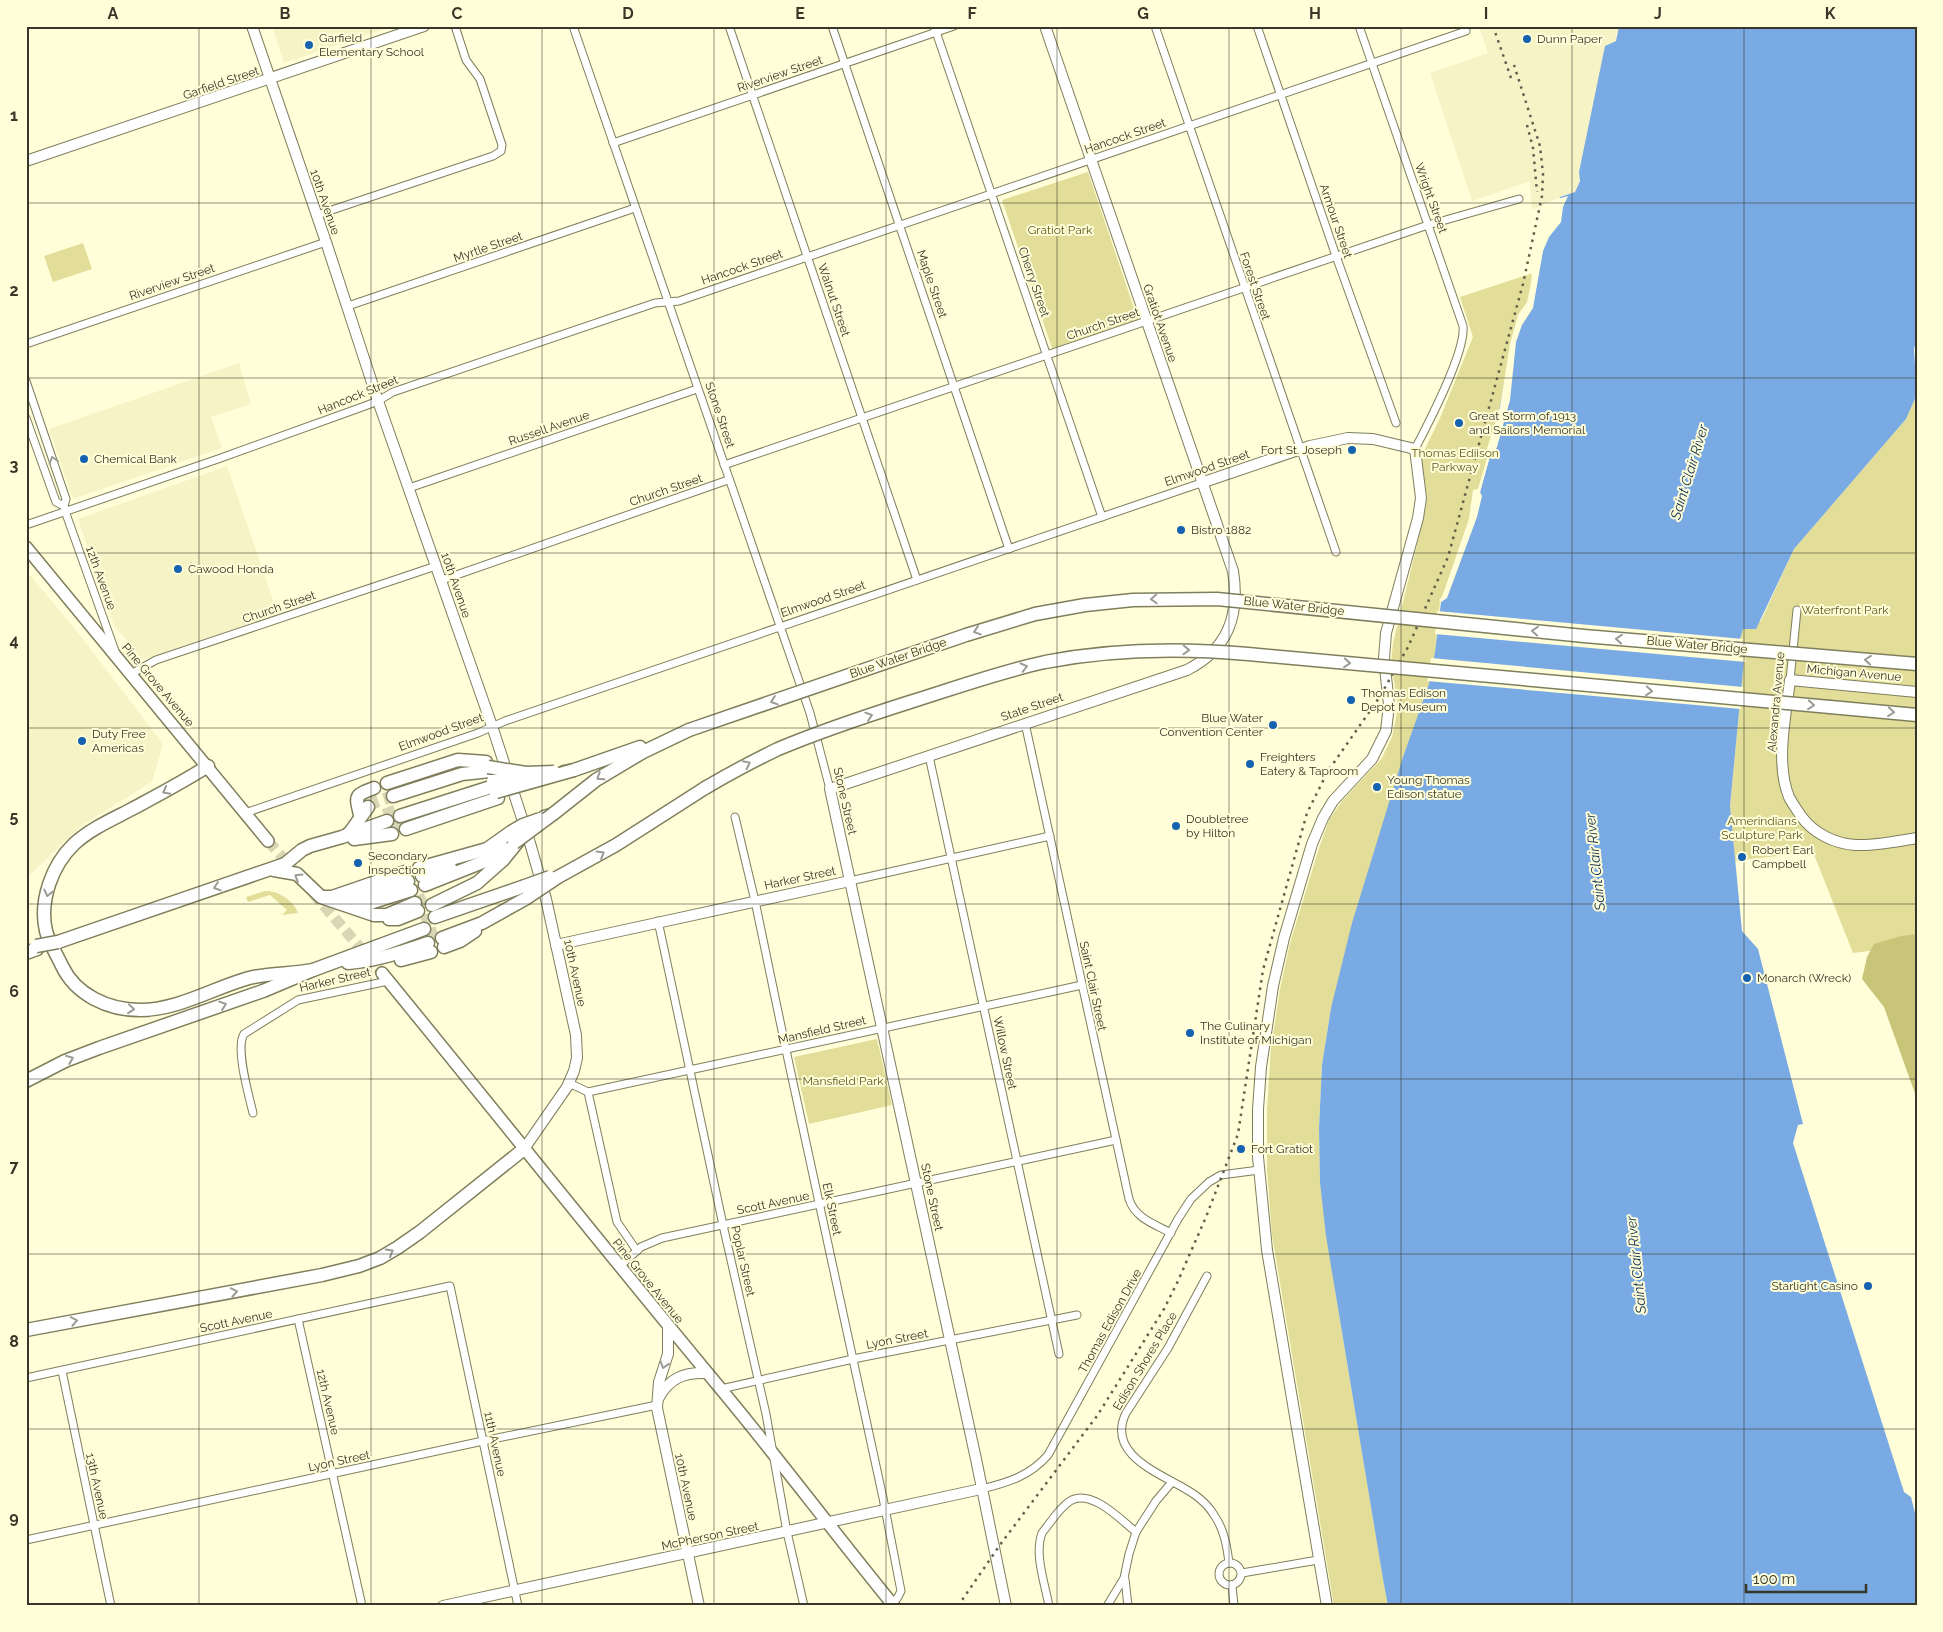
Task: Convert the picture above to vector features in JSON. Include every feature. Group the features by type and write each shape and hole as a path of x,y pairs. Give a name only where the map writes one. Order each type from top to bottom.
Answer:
{"highway":[{"name":"Blue Water Bridge","path":"690,730 1035,614 1111,602 1158,598 1217,599 1584,636 1917,664"},
{"path":"433,909 523,893 558,877 616,845 704,788 779,749 872,715 1024,667 1100,654 1138,650 1210,651 1917,714"},
{"path":"397,806 469,779 533,776 569,771 690,730"},
{"path":"433,909 483,862 555,812 596,780 643,752 690,730"},
{"path":"397,806 458,760 492,779 569,771"},
{"path":"208,766 180,784 107,822 87,835 74,844 60,863 50,884 44,920 49,939 67,975 87,994 103,1003 121,1008 140,1010 169,1006 251,977 312,970"},
{"path":"397,806 492,779 513,770 533,776"},
{"path":"359,821 357,798 374,788"},
{"path":"433,909 477,883 503,860 523,825 555,812"},
{"path":"32,949 64,940 289,862 306,848 327,842 359,821 388,824"},
{"path":"433,909 487,848 513,841"},
{"path":"433,909 482,923 496,915 523,893 576,868"},
{"path":"264,871 277,870 297,874 328,899 374,915 419,914"},
{"path":"328,899 332,897 419,914"},
{"path":"328,899 373,902 419,914"},
{"path":"329,964 386,963 419,914"},
{"path":"26,1081 65,1061 90,1051 263,991 329,964 419,914"},
{"path":"348,963 419,914"},
{"path":"26,1330 322,1275 359,1266 380,1258 412,1238 524,1149"}],"main road":[{"name":"Pine Grove Avenue","path":"26,547 268,840"},
{"name":"Pine Grove Avenue","path":"385,977 619,1267 721,1389 893,1605"}],"street":[{"name":"10th Avenue","path":"252,26 348,306 378,401 492,726 538,869 577,1045 576,1066 569,1083 524,1149"},
{"name":"Garfield Street","path":"26,161 424,26"},
{"path":"317,215 493,156 501,151 502,144 480,80 466,60 455,26"},
{"name":"Stone Street","path":"573,26 814,727 830,789 1006,1606"},
{"name":"Walnut Street","path":"729,26 917,580"},
{"name":"Maple Street","path":"832,26 1009,549"},
{"name":"Riverview Street","path":"613,143 844,64 935,29 954,26"},
{"name":"Gratiot Avenue","path":"1045,26 1201,483 1233,571 1236,595 1228,630"},
{"name":"Forest Street","path":"1155,26 1336,552"},
{"name":"Armour Street","path":"1257,26 1396,423"},
{"name":"Wright Street","path":"1359,26 1464,326 1462,341 1449,378 1415,449"},
{"name":"Cherry Street","path":"935,29 1102,517"},
{"name":"Hancock Street","path":"26,525 64,509 218,459 378,401 393,392 655,303 678,301 1281,95 1465,29"},
{"name":"Church Street","path":"724,465 1428,225 1519,199"},
{"name":"Myrtle Street","path":"348,306 635,208"},
{"name":"Riverview Street","path":"26,344 326,242"},
{"name":"12th Avenue","path":"26,381 66,499 64,509"},
{"name":"Russell Avenue","path":"409,488 697,389"},
{"name":"12th Avenue","path":"26,418 56,502 64,509 117,656"},
{"name":"Elmwood Street","path":"245,813 779,627 1310,446 1348,438 1373,439 1415,449"},
{"path":"1327,1606 1267,1250 1259,1170 1258,1109 1263,1048 1273,986 1284,938 1312,844 1323,818 1333,801 1372,759 1382,743 1386,731 1389,714 1384,658 1386,633 1418,518 1421,498 1415,449"},
{"name":"Church Street","path":"442,580 728,480"},
{"name":"Church Street","path":"131,674 156,660 436,566"},
{"name":"Alexandra Avenue","path":"1798,610 1783,744 1783,773 1789,797 1807,825 1819,834 1839,842 1857,845 1917,838"},
{"name":"State Street","path":"830,789 1187,670 1208,658 1220,645 1228,630"},
{"name":"Michigan Avenue","path":"1790,680 1917,692"},
{"name":"Saint Clair Street","path":"1025,723 1129,1199 1134,1211 1143,1218 1171,1232"},
{"name":"Willow Street","path":"928,756 1059,1354"},
{"name":"Elk Street","path":"735,817 755,901 886,1509 901,1591 893,1605"},
{"name":"Harker Street","path":"556,945 1050,836"},
{"name":"Poplar Street","path":"658,921 774,1456 787,1532 804,1606"},
{"name":"Harker Street","path":"253,1113 241,1052 241,1041 248,1032 298,1000 385,977"},
{"name":"Mansfield Street","path":"588,1092 1082,985"},
{"path":"569,1083 588,1092 615,1217 621,1231 637,1250"},
{"name":"Scott Avenue","path":"619,1267 637,1250 655,1240 1116,1140"},
{"name":"Thomas Edison Drive","path":"981,1489 1018,1478 1032,1470 1048,1455 1191,1199 1209,1182 1222,1175 1259,1170"},
{"name":"Edison Shores Place","path":"1206,1276 1168,1348 1131,1403 1122,1425 1124,1442 1133,1457 1196,1496 1214,1515 1225,1537 1229,1563"},
{"name":"Scott Avenue","path":"26,1378 450,1286"},
{"name":"11th Avenue","path":"450,1286 518,1606"},
{"name":"Lyon Street","path":"721,1389 853,1360 1077,1315"},
{"name":"12th Avenue","path":"298,1319 362,1606"},
{"name":"10th Avenue","path":"668,1327 668,1354 659,1382 657,1404 699,1606"},
{"name":"13th Avenue","path":"62,1371 111,1606"},
{"path":"657,1404 668,1383 674,1378 689,1373 707,1372"},
{"name":"Lyon Street","path":"26,1540 657,1404"},
{"path":"1107,1606 1124,1578 1136,1532 1156,1501 1172,1482"},
{"name":"McPherson Street","path":"443,1606 981,1489"},
{"path":"1049,1606 1039,1550 1040,1538 1042,1532 1065,1505 1075,1498 1082,1497 1093,1500 1136,1532"},
{"path":"1242,1573 1318,1560"},
{"path":"1229,1563 1236,1564 1242,1573 1238,1582 1232,1585 1221,1581 1219,1573 1222,1566 1229,1563"},
{"path":"1124,1578 1128,1606"},
{"path":"1232,1585 1234,1606"}],"shaded area":[{"name":"Garfield Elementary School","path":"272,26 394,26 284,63"},
{"path":"1479,26 1619,26 1579,172 1580,181 1575,192 1532,210 1530,181 1472,201 1430,73 1488,53"},
{"path":"239,363 251,404 211,417 222,448 73,499 49,429"},
{"path":"227,466 278,614 143,660 114,626 78,519"},
{"path":"26,570 79,634 163,744 152,782 82,825 26,879"},
{"path":"1917,934 1917,1099 1884,1007 1862,979 1867,957 1874,944 1901,936"}],"green space":[{"name":"Gratiot Park","path":"1088,172 1139,323 1053,351 1002,200"},
{"path":"83,243 92,269 53,282 44,256"},
{"name":"Thomas Ediison Parkway","path":"1536,272 1472,520 1440,602 1435,652 1429,684 1331,1008 1322,1065 1319,1128 1320,1183 1338,1309 1388,1606 1334,1606 1272,1235 1267,1170 1267,1108 1271,1048 1280,989 1290,943 1329,820 1342,801 1382,758 1392,737 1398,708 1391,662 1393,643 1425,512 1427,496 1422,465 1423,453 1440,418 1473,337 1460,297"},
{"name":"Waterfront Park","path":"1917,394 1917,945 1853,953 1813,852 1735,861 1730,806 1744,660 1734,660 1743,628 1761,621 1794,549 1906,419"},
{"path":"265,891 275,892 285,897 293,904 298,913 282,915 287,910 270,895 248,902 246,897"},
{"name":"Mansfield Park","path":"877,1039 892,1105 809,1124 794,1057"}],"water":[{"name":"Saint Clair River","path":"1619,26 1917,26 1917,339 1914,349 1917,394 1906,419 1794,549 1756,629 1743,629 1734,659 1744,660 1730,806 1742,931 1758,949 1803,1124 1798,1125 1793,1143 1904,1492 1911,1497 1917,1521 1917,1606 1388,1606 1326,1236 1320,1183 1319,1128 1322,1065 1331,1008 1352,923 1403,757 1429,684 1441,602 1480,492 1490,456 1512,344 1529,303 1536,272 1560,197 1575,192 1580,181 1579,172 1605,46 1616,41"}],"pier":[{"path":"1568,196 1563,207 1561,222 1549,237 1543,251 1533,308 1522,325 1516,342 1510,400 1497,447 1493,456 1490,456 1480,492 1482,496 1477,517 1447,598 1441,602 1439,600 1442,597 1469,519 1473,490 1478,489 1487,458 1485,455 1500,407 1510,344 1518,315 1527,302 1534,253 1538,248 1539,238 1545,230 1548,206 1554,200"},
{"path":"1437,611 1743,639 1737,657 1745,658 1746,662 1435,634"},
{"path":"1431,658 1743,687 1741,709 1427,681"}],"tunnel":[{"path":"368,807 373,803 393,796"},
{"path":"384,815 399,809"},
{"path":"390,828 404,823"},
{"path":"268,841 293,869"},
{"path":"313,893 382,973"},
{"path":"415,903 429,897"},
{"path":"422,922 435,917"},
{"path":"426,936 440,931"}],"railway":[{"path":"1493,26 1511,78"},
{"path":"958,1606 1002,1542 1097,1416 1164,1309 1178,1281 1206,1217 1238,1134 1263,970 1307,813 1328,771 1379,698 1408,647 1448,557 1523,284 1542,196 1543,174 1540,146 1514,65"},
{"path":"1527,125 1533,148 1537,192"}],"place":[{"name":"Dunn Paper","path":"1527,39"},
{"name":"Garfield Elementary School","path":"309,45"},
{"name":"Great Storm of 1913 and Sailors Memorial","path":"1459,423"},
{"name":"Fort St. Joseph","path":"1352,450"},
{"name":"Chemical Bank","path":"84,459"},
{"name":"Bistro 1882","path":"1181,530"},
{"name":"Cawood Honda","path":"178,569"},
{"name":"Thomas Edison Depot Museum","path":"1351,700"},
{"name":"Blue Water Convention Center","path":"1273,725"},
{"name":"Duty Free Americas","path":"82,741"},
{"name":"Freighters Eatery & Taproom","path":"1250,764"},
{"name":"Young Thomas Edison statue","path":"1377,787"},
{"name":"Doubletree by Hilton","path":"1176,826"},
{"name":"Robert Earl Campbell","path":"1742,857"},
{"name":"Secondary Inspection","path":"358,863"},
{"name":"Monarch (Wreck)","path":"1747,978"},
{"name":"The Culinary Institute of Michigan","path":"1190,1033"},
{"name":"Fort Gratiot","path":"1241,1149"},
{"name":"Starlight Casino","path":"1868,1286"}],"park label":[{"name":"Amerindians Sculpture Park","path":"1762,828"}]}
